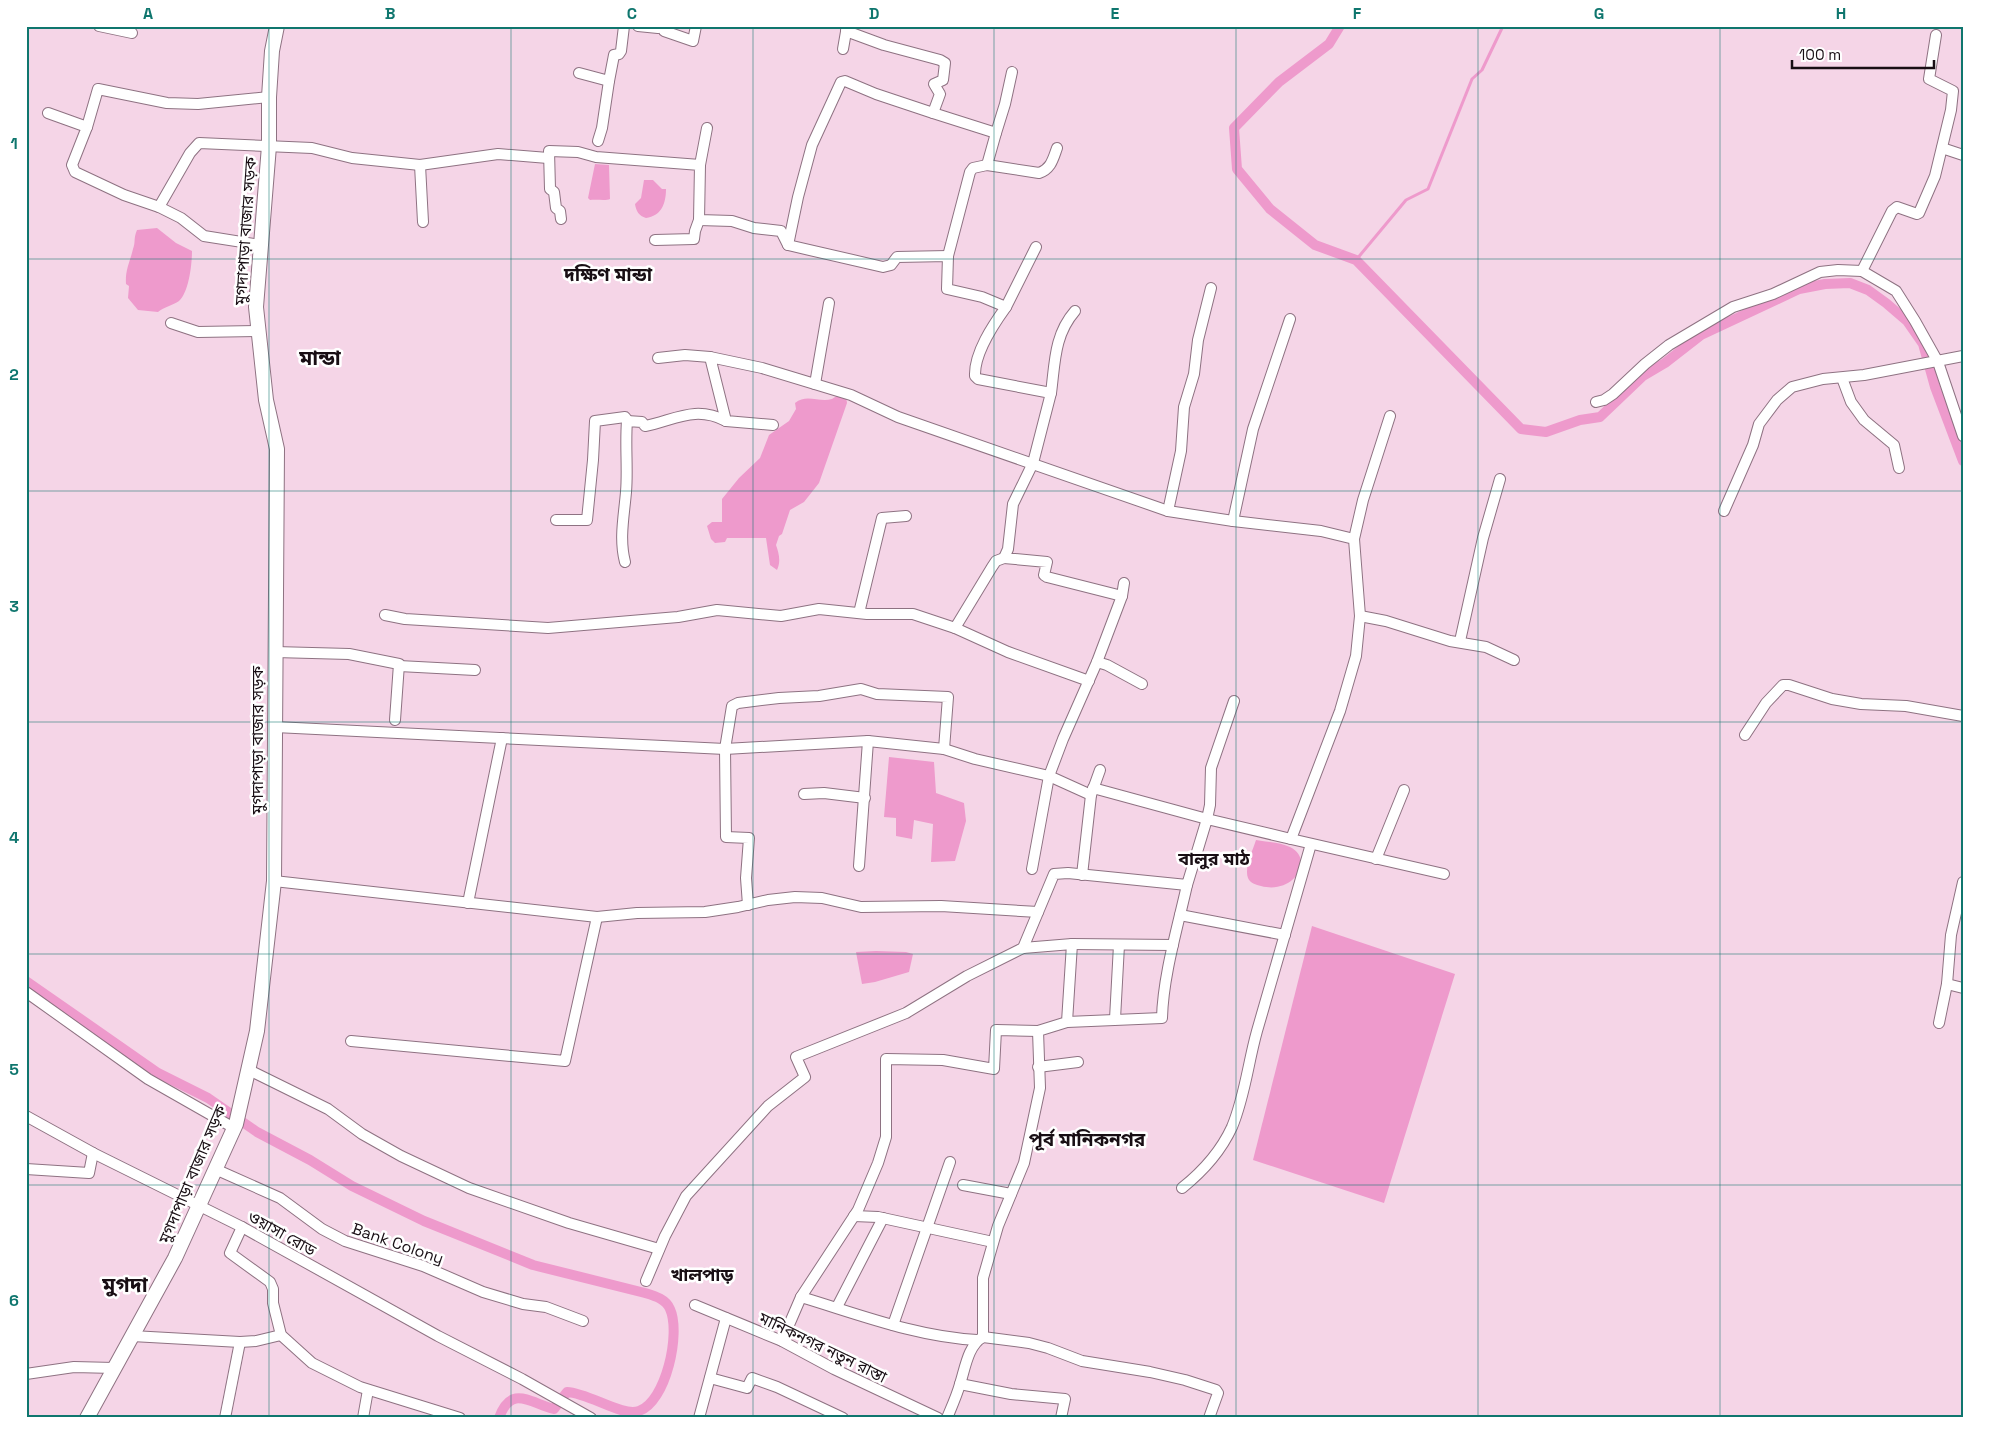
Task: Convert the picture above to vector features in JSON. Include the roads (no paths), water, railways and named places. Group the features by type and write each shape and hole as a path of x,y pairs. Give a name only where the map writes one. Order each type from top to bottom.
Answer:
{"street":[{"path":"99,26 132,33"},
{"name":"মুগদাপাড়া বাজার সড়ক","path":"87,1418 175,1258 235,1126 257,1030 274,881 277,449 266,400 256,307 269,146 269,97 272,51 277,26"},
{"path":"598,141 602,128 612,60 614,55 619,54 621,51 624,26"},
{"path":"638,26 658,28 663,26 664,31 693,41 696,26"},
{"path":"843,49 846,29 884,45 945,63 943,80 934,84 940,94 933,113"},
{"path":"1862,271 1892,211 1897,207 1919,213 1936,176 1951,110 1953,91 1929,79 1936,35"},
{"path":"986,165 1005,104 1012,72"},
{"path":"579,73 609,81"},
{"path":"788,245 812,145 840,82 845,81 876,94 996,133"},
{"path":"261,245 204,236 181,218 159,207 124,195 75,172 72,165 87,127 98,89 167,103 198,104 269,97"},
{"path":"48,113 87,127"},
{"path":"655,240 694,239 694,231 699,220 700,165 707,128"},
{"path":"159,207 190,153 199,143 312,148 352,158 420,165 498,154 548,158"},
{"path":"1006,307 982,297 948,289 948,256 970,172 977,167 986,165 1039,173 1050,166 1057,148"},
{"path":"1942,148 1963,155"},
{"path":"561,219 560,211 556,208 554,192 550,189 549,151 578,152 596,157 700,165"},
{"path":"420,165 424,222"},
{"path":"699,220 732,221 754,228 781,231 788,245 883,268 891,265 897,257 948,256"},
{"path":"1036,247 1006,307 992,326 983,344 975,376 978,379 1051,393"},
{"path":"1596,402 1604,400 1613,394 1645,364 1669,345 1733,307 1773,294 1820,272 1838,270 1862,271 1896,291 1915,320 1936,361 1963,436"},
{"path":"1168,511 1181,451 1184,407 1194,374 1198,340 1210,288"},
{"path":"815,384 829,303"},
{"path":"1004,558 1008,549 1013,504 1033,464 1051,393 1056,350 1065,322 1075,311"},
{"path":"1234,521 1253,429 1290,319"},
{"path":"172,323 198,332 259,331"},
{"path":"658,358 685,355 710,357 762,368 850,395 898,417 1168,511 1321,531 1354,538"},
{"path":"1724,511 1753,444 1759,424 1777,400 1792,387 1823,379 1842,378 1963,356"},
{"path":"710,357 726,421"},
{"path":"1842,378 1852,402 1864,420 1894,445 1899,468"},
{"path":"556,520 587,520 595,421 625,417 628,421 642,422 645,426 676,416 694,414 714,415 726,421 773,426"},
{"path":"1291,839 1340,711 1356,656 1360,616 1354,538 1363,500 1390,416"},
{"path":"625,562 622,552 622,535 626,493 628,421"},
{"path":"1460,641 1483,538 1500,479"},
{"path":"859,613 882,518 906,516"},
{"path":"955,628 996,561 1004,558 1047,562 1044,575 1047,577 1122,596"},
{"path":"1032,869 1049,776 1063,738 1097,662 1122,596 1124,583"},
{"path":"385,616 405,619 548,628 678,617 717,610 781,616 819,609 859,613 913,614 955,628 1008,652 1088,681"},
{"path":"1360,616 1450,641 1460,641 1486,647 1514,660"},
{"path":"275,652 349,654 399,664 399,666 475,670"},
{"path":"1097,662 1107,665 1142,684"},
{"path":"395,720 399,666"},
{"path":"1745,735 1766,703 1783,686 1789,685 1832,699 1861,704 1906,706 1963,716"},
{"path":"748,905 746,878 749,838 726,837 725,749 732,706 738,703 819,696 860,689 877,694 948,697 944,749"},
{"path":"782,1341 801,1297 854,1216 878,1163 886,1137 886,1059 943,1060 994,1069 996,1030 1038,1031 1067,1022 1162,1018 1162,1006 1173,945 1187,885 1210,805 1211,768 1234,701"},
{"path":"275,727 725,749 868,741 944,749 975,759 1049,776 1092,791 1444,874"},
{"path":"468,903 502,738"},
{"path":"859,866 868,741"},
{"path":"1082,875 1092,791 1100,770"},
{"path":"1376,859 1404,790"},
{"path":"804,794 824,793 865,798"},
{"path":"1182,1188 1200,1173 1231,1128 1242,1101 1257,1034 1311,844"},
{"path":"1023,948 1054,874 1187,885"},
{"path":"274,881 597,917 638,913 705,912 768,900 795,898 822,898 861,907 941,906 1038,912"},
{"path":"1939,1023 1947,984 1951,935 1963,882"},
{"path":"1180,914 1285,935"},
{"path":"352,1041 565,1062 597,917"},
{"path":"646,1281 659,1249 686,1196 768,1106 805,1077 796,1057 906,1013 967,976 1023,948 1072,944 1173,945"},
{"path":"1067,1022 1072,944"},
{"path":"1115,1019 1119,945"},
{"path":"1947,984 1963,988"},
{"path":"26,992 148,1079 235,1126"},
{"path":"947,1418 967,1360 980,1338 983,1278 993,1242 1024,1163 1031,1135 1040,1088 1038,1031"},
{"path":"1038,1068 1078,1062"},
{"path":"249,1070 328,1109 362,1134 401,1156 469,1188 569,1224 659,1249"},
{"name":"ওয়াসা রোড","path":"26,1116 198,1207 242,1227 438,1336 522,1379 591,1418"},
{"path":"26,1169 89,1174 93,1153"},
{"path":"892,1325 950,1162"},
{"name":"Bank Colony","path":"215,1169 280,1198 322,1229 344,1241 423,1266 484,1292 523,1304 546,1307 583,1321"},
{"path":"963,1185 1011,1194"},
{"path":"854,1216 883,1218 993,1242"},
{"path":"837,1307 883,1218"},
{"path":"242,1227 230,1252 270,1282 273,1290 273,1303 282,1335 312,1363 368,1390 460,1418"},
{"path":"801,1297 892,1325 960,1339 980,1338 1029,1344 1048,1348 1082,1361 1158,1374 1216,1390 1218,1393 1208,1418"},
{"name":"মানিকনগর নতুন রাস্তা","path":"694,1305 782,1341 834,1369 938,1418"},
{"path":"699,1418 726,1318"},
{"path":"132,1336 240,1342 256,1341 282,1335"},
{"path":"225,1418 240,1342"},
{"path":"26,1374 74,1367 114,1368"},
{"path":"710,1378 747,1388 752,1378 777,1387 843,1418"},
{"path":"960,1384 1011,1394 1065,1399 1060,1418"},
{"path":"363,1418 368,1390"}],"waterway":[{"path":"1340,26 1329,44 1279,82 1234,128 1237,169 1270,209 1315,245 1356,260 1521,429 1546,432 1580,420 1600,417 1643,376 1665,363 1701,335 1799,289 1825,284 1850,283 1868,290 1886,303 1907,321 1923,344 1935,387 1963,461"},
{"path":"1356,260 1406,200 1428,189 1472,79 1482,70 1503,26"},
{"path":"26,981 158,1073 208,1098 257,1132 310,1160 352,1186 424,1221 533,1265 645,1293 660,1298 670,1309 674,1334 669,1366 657,1395 649,1405 639,1411 624,1411 585,1396 567,1392 554,1409 529,1400 515,1399 509,1401 499,1418"}],"district":[{"name":"দক্ষিণ মান্ডা","path":"608,274"},
{"name":"মান্ডা","path":"320,358"},
{"name":"বালুর মাঠ","path":"1214,859"},
{"name":"পূর্ব মানিকনগর","path":"1087,1139"},
{"name":"খালপাড়","path":"702,1275"},
{"name":"মুগদা","path":"125,1285"}]}
